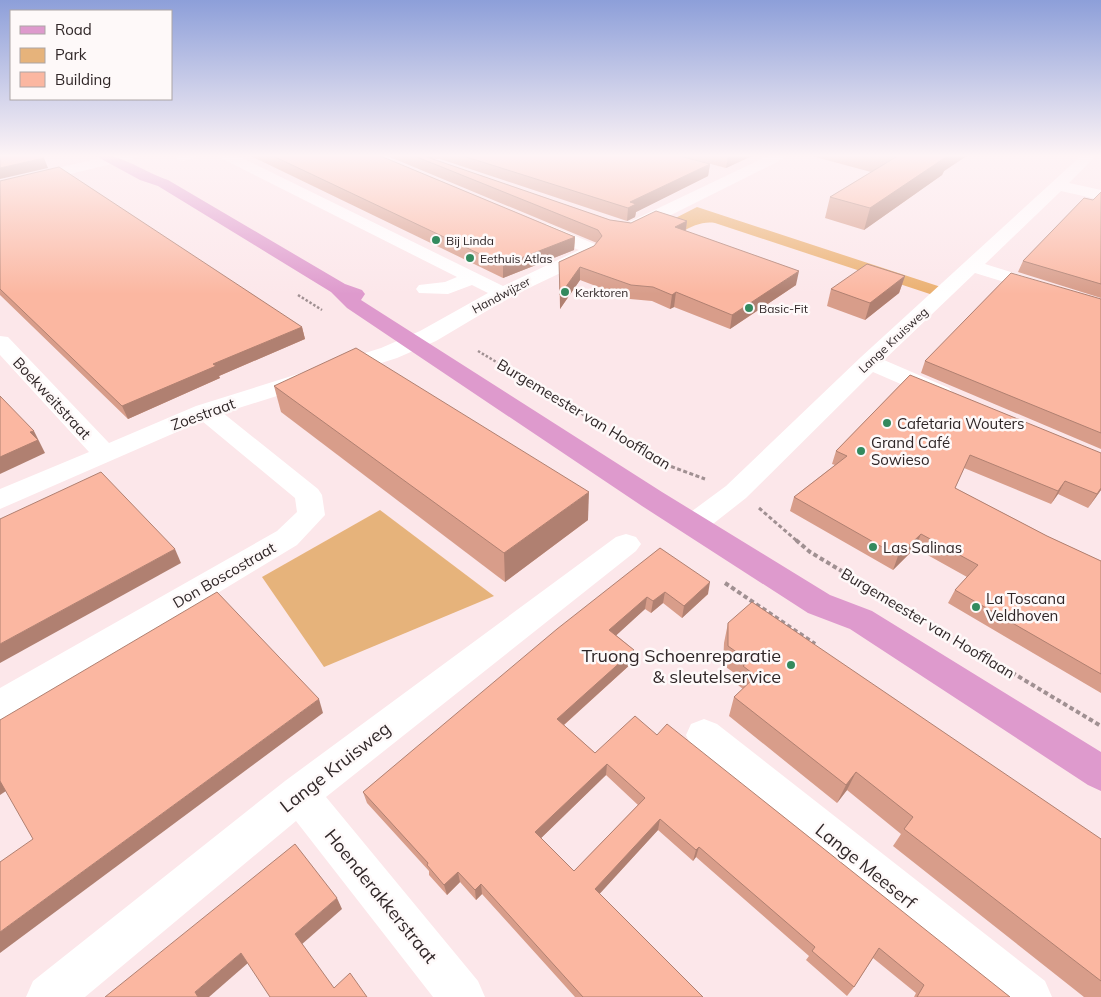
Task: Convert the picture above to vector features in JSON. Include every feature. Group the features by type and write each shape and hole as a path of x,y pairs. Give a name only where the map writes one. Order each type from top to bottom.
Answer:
{"main road":[{"name":"Burgemeester van Hoofflaan","path":"194,202 338,288 354,304 427,336 701,519 819,604 861,620 1101,772"}],"street":[{"path":"320,202 503,293"},
{"path":"622,228 680,202"},
{"name":"Lange Kruisweg","path":"701,519 736,492 868,362 1040,202"},
{"name":"Handwijzer","path":"427,336 503,293 586,254 590,248 523,220"},
{"path":"972,266 1101,306"},
{"path":"426,289 448,288 472,278"},
{"name":"Zoestraat","path":"0,500 104,453 205,411 388,353 427,336"},
{"name":"Boekweitstraat","path":"0,342 104,453"},
{"path":"868,362 958,400"},
{"name":"Don Boscostraat","path":"0,706 287,538 310,515 308,495 205,411"},
{"name":"Lange Kruisweg","path":"49,997 299,794 626,544"},
{"name":"Lange Meeserf","path":"704,735 1029,997"},
{"name":"Hoenderakkerstraat","path":"299,794 462,997"}],"path":[{"name":"Burgemeester van Hoofflaan","path":"427,336 667,465 736,492 754,504 810,552 887,598"},
{"name":"Burgemeester van Hoofflaan","path":"938,629 1101,726"}],"green space":[{"path":"380,510 494,596 324,667 262,577"}],"shaded area":[{"path":"697,207 944,288 936,296 715,223 698,225 682,232 658,227"}],"building":[{"path":"0,202 111,202 302,327 213,364 216,366 122,406 0,289"},
{"path":"369,202 490,202 575,237 503,265"},
{"path":"527,202 556,202 610,220 631,223 656,211 687,221 675,227 799,271 732,315 676,292 672,295 653,287 631,285 580,267 560,295 559,262 594,246 602,236 598,230"},
{"path":"607,202 631,202 636,204 628,208"},
{"path":"846,202 880,202 870,208"},
{"path":"1081,202 1101,202 1101,284 1023,261"},
{"path":"867,264 905,276 870,303 831,289"},
{"path":"1011,273 1101,299 1101,433 925,361"},
{"path":"356,348 589,492 504,553 274,386"},
{"path":"910,375 1101,453 1101,488 1097,494 1065,481 1058,491 970,455 955,488 1047,536 1101,561 1101,674 955,590 978,565 921,534 898,556 794,497 847,456 836,451"},
{"path":"0,396 34,431 30,432 38,440 0,457"},
{"path":"101,472 175,549 0,644 0,519"},
{"path":"660,548 710,582 684,606 665,592 653,601 647,597 609,630 634,650 557,719 595,753 635,716 657,735 667,724 1010,997 917,997 924,985 879,948 854,987 812,951 815,947 699,847 696,850 660,819 595,889 703,997 583,997 481,884 475,890 458,872 444,885 427,865 428,863 363,792 557,629","holes":["607,764 645,798 574,871 535,832"]},
{"path":"217,592 319,699 0,932 0,862 33,839 0,781 0,720"},
{"path":"752,602 1101,839 1101,981 904,829 913,817 856,772 846,785 734,697 756,676 743,666 749,661 728,646 728,623"},
{"path":"295,844 337,898 295,934 334,988 350,973 367,997 270,997 241,953 195,992 198,997 105,997"}],"place":[{"name":"Bij Linda","path":"436,240"},
{"name":"Eethuis Atlas","path":"470,258"},
{"name":"Kerktoren","path":"565,292"},
{"name":"Basic-Fit","path":"749,308"},
{"name":"Cafetaria Wouters","path":"887,423"},
{"name":"Grand Café Sowieso","path":"861,451"},
{"name":"Las Salinas","path":"873,547"},
{"name":"La Toscana Veldhoven","path":"976,607"},
{"name":"Truong Schoenreparatie & sleutelservice","path":"791,665"}]}
